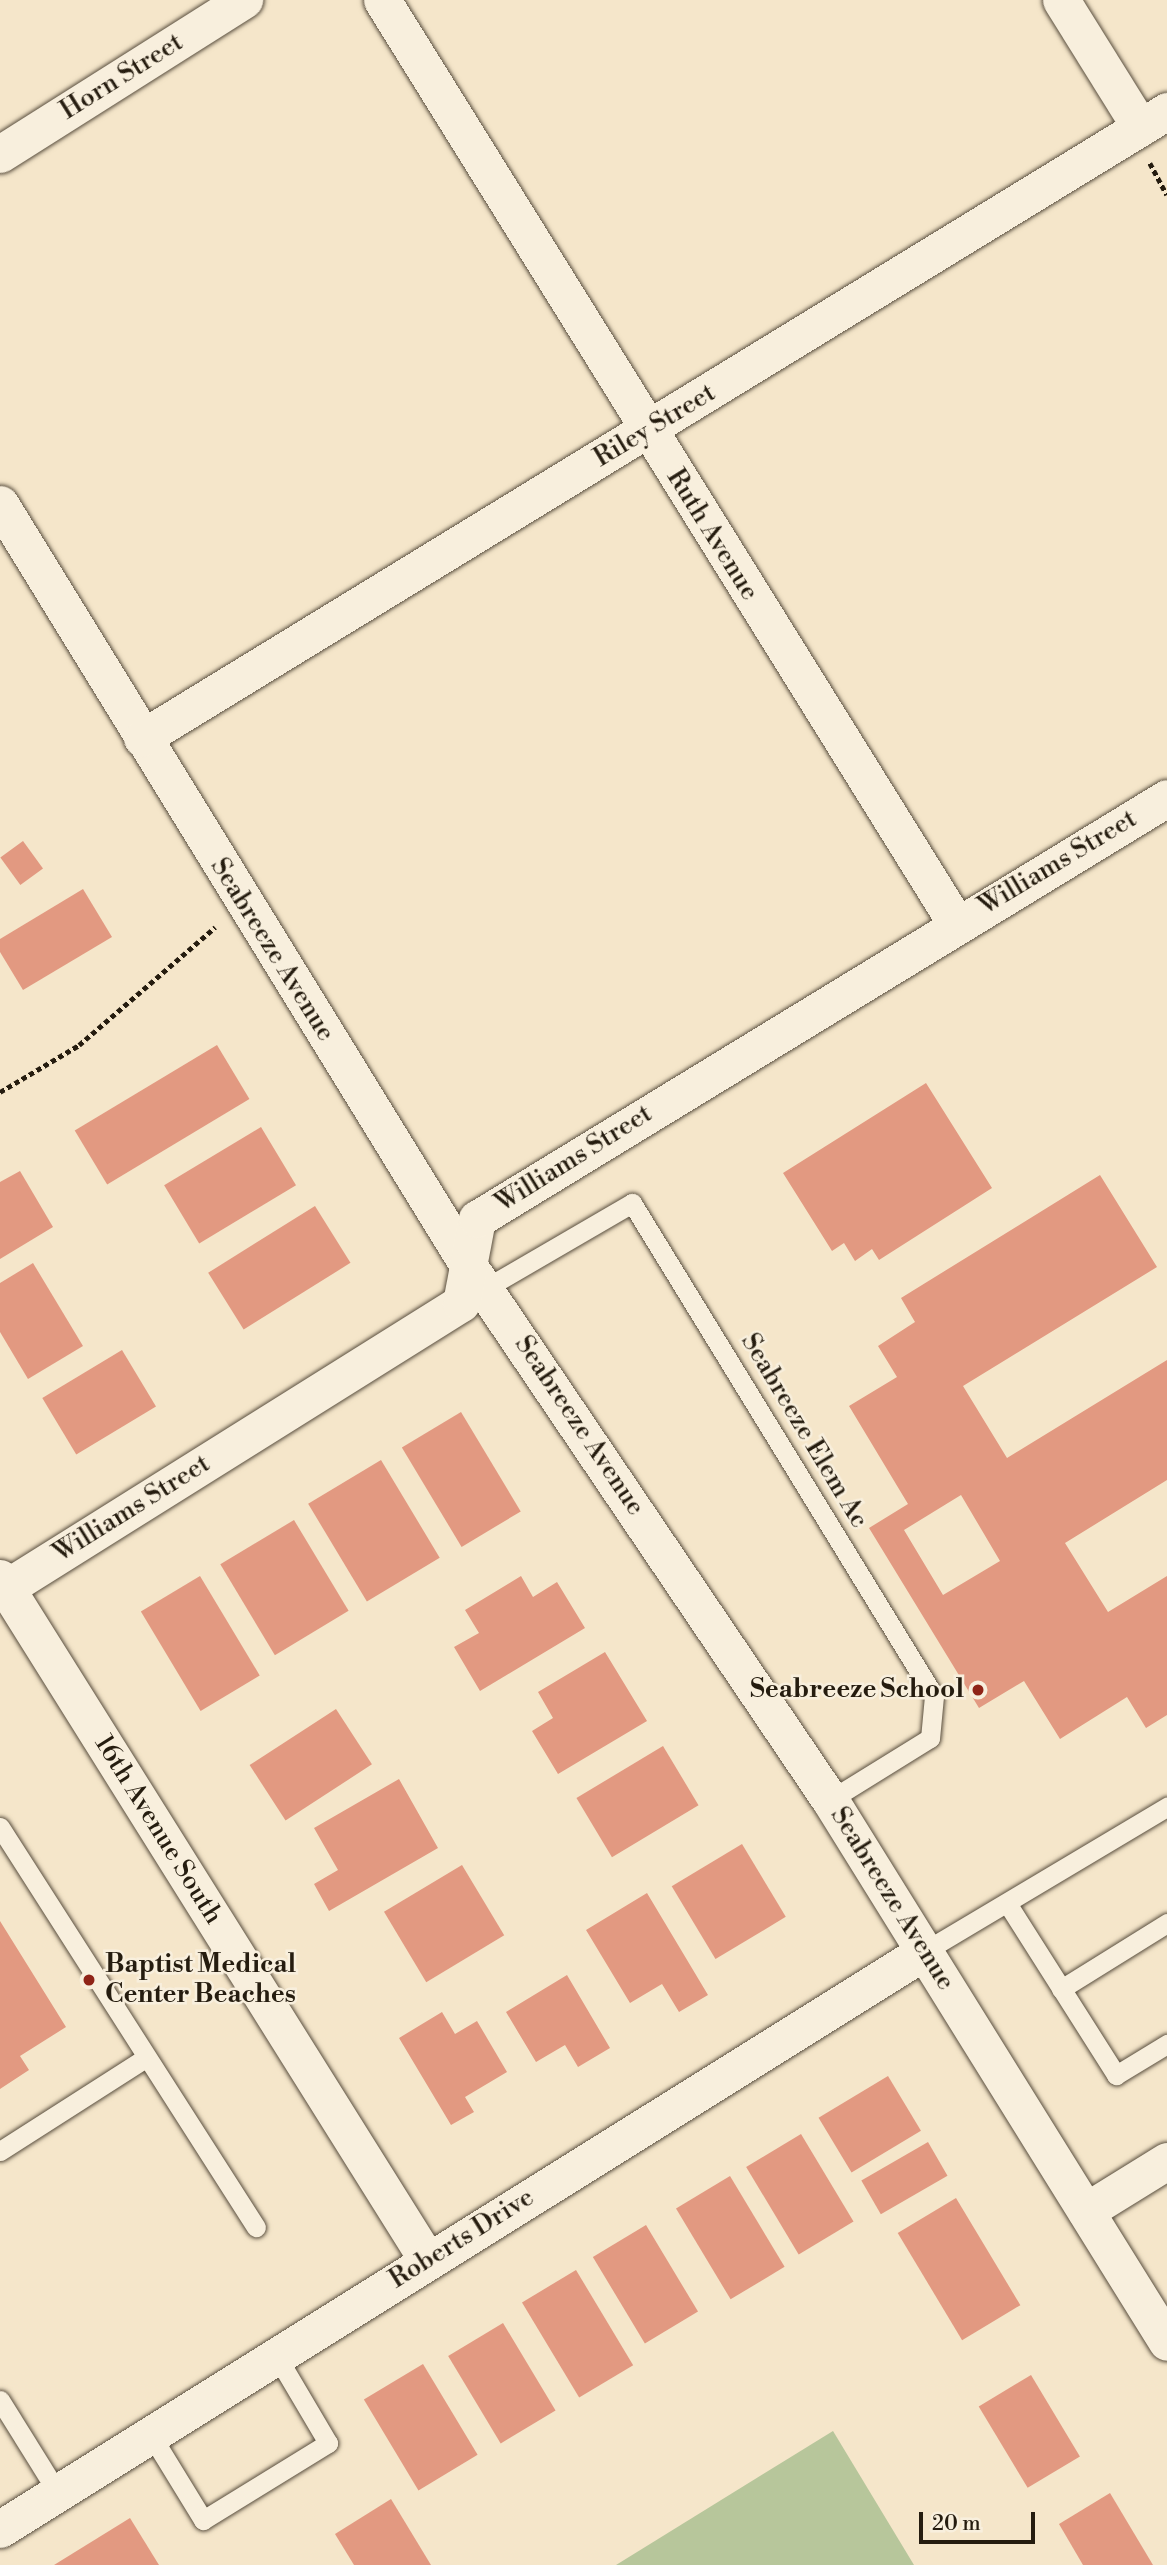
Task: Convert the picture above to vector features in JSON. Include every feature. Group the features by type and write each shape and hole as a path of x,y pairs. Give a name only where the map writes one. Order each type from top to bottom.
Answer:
{"street":[{"name":"Horn Street","path":"0,154 244,0"},
{"name":"Ruth Avenue","path":"382,0 646,431 957,925"},
{"path":"1061,0 1154,119"},
{"name":"Riley Street","path":"142,738 1154,119"},
{"name":"Seabreeze Avenue","path":"0,505 243,904 477,1277 830,1800 1086,2211 1162,2323"},
{"name":"Williams Street","path":"2,1586 461,1303 477,1277 477,1219 1167,797"},
{"name":"16th Avenue South","path":"2,1586 428,2261"},
{"name":"Roberts Drive","path":"0,2529 925,1951"},
{"path":"1086,2211 1167,2161"}],"lane":[{"name":"Seabreeze Elem Ac","path":"477,1277 632,1203 934,1696 930,1738 830,1800"},
{"path":"925,1951 1167,1807"},
{"path":"0,1827 256,2227"},
{"path":"1007,1903 1116,2075 1167,2044"},
{"path":"1061,1989 1167,1923"},
{"path":"0,2151 147,2057"},
{"path":"151,2435 203,2520 328,2443 276,2356"},
{"path":"0,2400 58,2493"}],"path":[{"path":"0,1092 79,1045 243,904"}],"green space":[{"path":"833,2431 914,2565 616,2565"}],"building":[{"path":"23,841 43,869 20,885 0,857"},
{"path":"83,889 112,937 23,990 0,952 0,939"},
{"path":"217,1045 249,1099 107,1184 75,1130"},
{"path":"926,1083 992,1188 879,1260 872,1249 855,1261 844,1243 832,1251 783,1173"},
{"path":"261,1127 296,1185 199,1243 164,1185"},
{"path":"20,1171 53,1227 0,1259 0,1182"},
{"path":"1100,1175 1157,1267 963,1386 1007,1458 1167,1360 1167,1480 1065,1543 1108,1612 1167,1576 1167,1715 1146,1728 1127,1697 1060,1739 1024,1681 979,1708 869,1528 908,1504 849,1406 897,1377 878,1346 915,1322 901,1298","holes":["961,1495 1000,1561 943,1595 904,1530"]},
{"path":"315,1206 351,1263 244,1330 208,1273"},
{"path":"33,1263 83,1346 28,1379 0,1332 0,1283"},
{"path":"122,1350 156,1407 76,1454 42,1398"},
{"path":"461,1412 521,1511 462,1547 402,1448"},
{"path":"381,1460 440,1558 367,1601 308,1504"},
{"path":"294,1520 349,1611 275,1655 220,1564"},
{"path":"200,1576 260,1675 201,1711 141,1612"},
{"path":"521,1576 533,1597 557,1582 585,1628 480,1691 454,1647 479,1633 465,1610"},
{"path":"605,1652 647,1721 558,1774 532,1731 553,1718 538,1692"},
{"path":"336,1709 372,1764 286,1820 250,1765"},
{"path":"663,1746 699,1805 612,1857 576,1798"},
{"path":"399,1779 438,1848 329,1911 314,1884 338,1870 314,1828"},
{"path":"742,1844 786,1917 715,1959 672,1886"},
{"path":"462,1865 504,1935 426,1982 384,1912"},
{"path":"647,1893 708,1995 679,2012 662,1984 630,2003 586,1930"},
{"path":"0,1921 66,2027 20,2056 29,2070 0,2089"},
{"path":"567,1975 610,2048 578,2067 565,2045 536,2062 506,2012"},
{"path":"442,2012 455,2034 477,2021 507,2072 465,2097 474,2112 451,2125 399,2038"},
{"path":"888,2076 921,2131 852,2173 819,2118"},
{"path":"801,2134 854,2221 799,2254 746,2167"},
{"path":"928,2142 948,2176 881,2214 861,2180"},
{"path":"730,2176 785,2267 731,2299 676,2208"},
{"path":"956,2198 1020,2305 962,2340 898,2233"},
{"path":"646,2225 698,2312 645,2344 593,2257"},
{"path":"576,2270 633,2365 579,2398 522,2302"},
{"path":"503,2323 556,2410 501,2443 448,2356"},
{"path":"423,2364 478,2455 418,2490 364,2400"},
{"path":"1031,2375 1080,2456 1028,2488 979,2406"},
{"path":"1110,2493 1153,2565 1083,2565 1059,2524"},
{"path":"391,2499 431,2565 354,2565 335,2534"},
{"path":"130,2518 159,2565 54,2565"}],"place":[{"name":"Seabreeze School","path":"978,1690"},
{"name":"Baptist Medical Center Beaches","path":"89,1980"}]}
